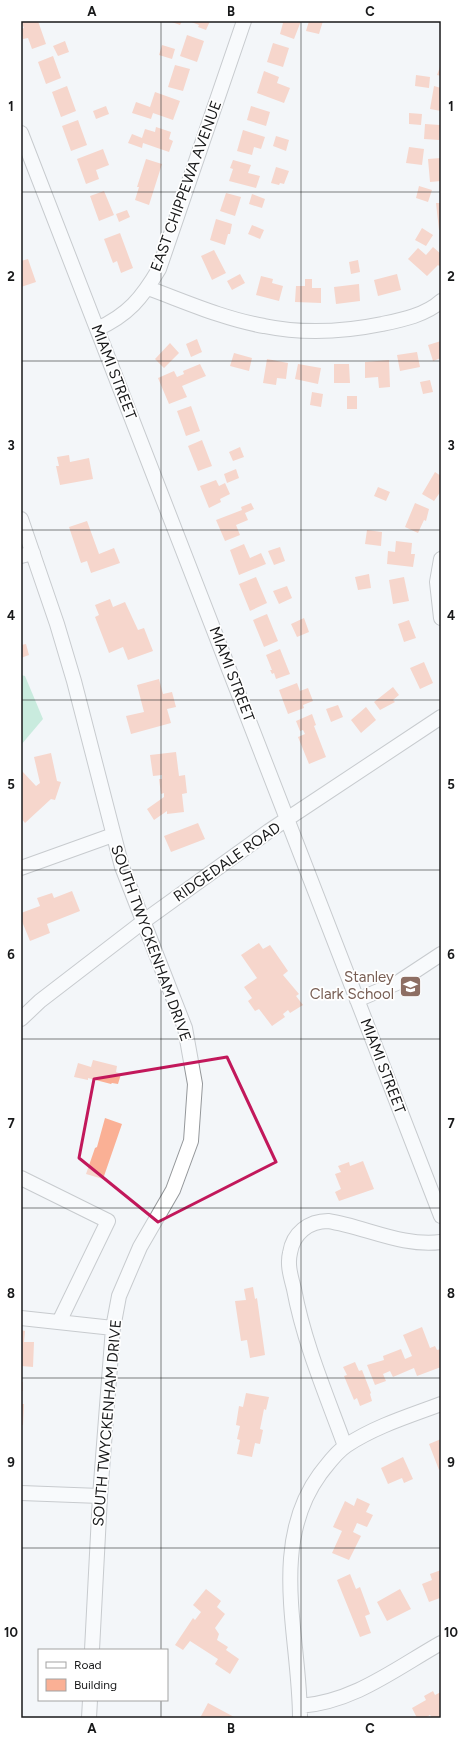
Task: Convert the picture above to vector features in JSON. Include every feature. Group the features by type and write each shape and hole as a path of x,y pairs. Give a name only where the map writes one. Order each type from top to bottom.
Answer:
{"street":[{"name":"EAST CHIPPEWA AVENUE","path":"97,329 126,313 140,299 159,269 244,21"},
{"name":"MIAMI STREET","path":"21,132 441,1216"},
{"path":"148,288 202,308 263,326 309,331 343,330 393,322 414,316 441,301"},
{"name":"SOUTH TWYCKENHAM DRIVE","path":"21,519 27,555 57,624 74,682 113,835 131,893 144,921 185,1028 194,1084 191,1140 173,1190 140,1247 119,1296 113,1328 100,1496 92,1649"},
{"path":"441,559 437,582 441,618"},
{"name":"RIDGEDALE ROAD","path":"21,1019 40,1001 144,921 288,819 441,717"},
{"path":"21,868 113,835"},
{"path":"357,1000 397,983 441,954"},
{"path":"21,1178 108,1220 59,1322"},
{"path":"346,1446 305,1340 298,1315 289,1264 289,1254 294,1240 305,1228 320,1221 328,1221 408,1241 429,1243 441,1242"},
{"path":"21,1318 113,1328"},
{"path":"441,1404 371,1431 346,1446 330,1461 304,1501 292,1542 291,1585 300,1712 365,1688 441,1643"},
{"path":"21,1493 100,1496"},
{"path":"89,1718 90,1701"}],"highlighted area":[{"path":"227,1057 276,1162 158,1222 79,1158 94,1079"}],"green space":[{"path":"21,675 25,676 43,719 21,745"}],"building":[{"path":"21,21 38,21 46,44 32,49 28,38 23,39 21,29 24,28"},
{"path":"169,21 182,21 180,25"},
{"path":"189,21 210,21 206,30"},
{"path":"277,21 301,21 294,39 280,34 283,23"},
{"path":"309,21 323,21 319,34 306,31"},
{"path":"187,35 204,41 197,62 180,56"},
{"path":"65,41 69,52 58,56 53,46"},
{"path":"273,43 289,48 283,67 267,62"},
{"path":"162,45 175,49 172,59 159,55"},
{"path":"53,56 61,78 46,84 38,62"},
{"path":"441,64 441,76 437,75"},
{"path":"175,65 190,69 183,91 168,87"},
{"path":"264,71 279,77 277,83 290,88 284,103 257,93"},
{"path":"416,75 430,77 429,88 415,86"},
{"path":"67,86 76,111 61,117 52,92"},
{"path":"434,86 441,88 441,111 430,109"},
{"path":"155,92 180,101 173,120 153,113 151,119 132,113 136,102 150,107"},
{"path":"106,106 109,114 96,119 93,111"},
{"path":"251,106 270,112 266,126 247,120"},
{"path":"409,113 422,114 421,125 409,124"},
{"path":"78,120 87,145 71,151 62,126"},
{"path":"425,124 440,125 439,140 424,139"},
{"path":"156,127 171,132 169,139 173,141 169,152 143,143 142,148 128,143 132,134 142,138 145,129 155,132"},
{"path":"243,130 265,137 261,149 254,147 252,155 237,151"},
{"path":"276,136 289,140 286,151 273,146"},
{"path":"409,147 424,149 422,165 406,163"},
{"path":"103,149 109,165 96,170 99,179 86,184 77,159"},
{"path":"441,158 441,181 430,182 428,159"},
{"path":"146,159 162,164 149,205 135,200 139,187 137,187"},
{"path":"233,160 251,165 248,173 260,176 256,188 229,181 233,169 230,168"},
{"path":"276,167 289,171 284,184 280,183 279,185 271,183"},
{"path":"419,186 432,190 428,202 416,198"},
{"path":"104,191 114,215 99,221 90,196"},
{"path":"226,193 241,197 235,216 220,211"},
{"path":"252,194 265,199 262,208 249,204"},
{"path":"436,203 441,203 441,230 439,230"},
{"path":"127,210 130,217 119,222 116,214"},
{"path":"216,219 232,224 230,234 228,234 225,245 210,240"},
{"path":"252,225 264,230 260,239 248,234"},
{"path":"422,228 433,235 426,246 415,240"},
{"path":"120,233 133,268 121,273 117,261 113,263 104,239"},
{"path":"433,247 441,254 441,264 427,276 408,259 418,248 426,255"},
{"path":"214,250 226,273 212,280 201,256"},
{"path":"28,259 36,282 21,287 21,261"},
{"path":"358,260 360,272 351,274 349,262"},
{"path":"240,274 245,283 232,290 227,281"},
{"path":"397,274 401,290 378,296 374,280"},
{"path":"261,276 273,279 272,283 283,286 279,301 256,295"},
{"path":"305,279 312,279 312,288 321,288 321,303 295,302 296,286 305,286"},
{"path":"359,284 360,301 336,304 334,287"},
{"path":"197,339 202,352 191,357 186,344"},
{"path":"441,341 441,358 433,361 428,345"},
{"path":"170,343 179,353 164,368 155,359"},
{"path":"417,352 420,367 400,371 397,355"},
{"path":"234,353 252,358 249,371 230,366"},
{"path":"267,359 288,363 286,379 277,378 276,385 263,383"},
{"path":"389,360 390,387 379,388 378,377 365,378 365,362"},
{"path":"200,364 206,376 182,386 187,397 169,404 158,378 174,371 177,377 184,374 183,371"},
{"path":"298,364 321,368 318,384 295,379"},
{"path":"334,364 349,364 350,383 334,383"},
{"path":"430,380 433,392 423,394 420,382"},
{"path":"312,392 323,394 321,407 310,405"},
{"path":"347,396 357,396 357,409 347,409"},
{"path":"191,406 200,431 186,436 177,411"},
{"path":"202,440 212,466 198,471 188,446"},
{"path":"240,447 244,457 233,461 229,452"},
{"path":"69,455 70,462 89,458 93,479 60,485 56,466 59,466 57,457"},
{"path":"236,469 239,478 227,483 224,474"},
{"path":"435,472 441,476 441,491 434,501 422,494"},
{"path":"216,480 219,486 225,483 230,494 220,499 221,502 209,508 200,486"},
{"path":"378,487 390,492 386,501 374,496"},
{"path":"251,503 254,509 245,513 248,520 236,525 240,535 225,541 216,520 242,510 241,507"},
{"path":"415,503 429,509 426,521 424,520 418,533 405,527"},
{"path":"87,521 99,554 114,548 120,563 91,573 87,561 81,563 69,527"},
{"path":"367,530 382,532 381,546 365,544"},
{"path":"396,541 412,543 411,554 415,554 413,567 387,564 388,551 395,552"},
{"path":"244,544 250,558 261,553 266,564 239,575 230,550"},
{"path":"280,547 285,561 274,565 268,551"},
{"path":"369,574 371,588 358,590 355,577"},
{"path":"256,577 267,603 250,611 239,584"},
{"path":"404,577 409,601 393,604 389,580"},
{"path":"287,586 292,598 279,604 273,591"},
{"path":"110,599 113,607 125,602 138,630 144,628 153,651 128,660 123,647 109,653 95,617 99,615 95,605"},
{"path":"267,614 278,641 264,647 253,620"},
{"path":"304,618 309,632 297,637 291,624"},
{"path":"409,620 416,638 404,642 398,624"},
{"path":"26,644 29,655 21,658 21,645"},
{"path":"280,649 290,674 276,679 274,673 272,674 270,670 272,670 266,655"},
{"path":"424,662 433,683 420,689 410,668"},
{"path":"159,679 163,694 172,692 176,707 167,709 171,723 131,734 126,716 144,712 137,685"},
{"path":"297,683 300,691 308,688 313,701 303,705 304,708 288,714 279,690"},
{"path":"393,687 399,695 393,700 395,702 380,710 374,702"},
{"path":"338,705 343,717 331,722 326,709"},
{"path":"366,707 376,720 361,733 351,720"},
{"path":"312,714 316,725 314,726 326,757 309,764 298,737 305,734 303,730 300,731 296,721"},
{"path":"176,752 179,776 185,775 187,793 182,794 184,812 167,814 167,811 154,820 147,809 164,797 164,793 161,794 159,779 162,779 162,775 153,776 150,755"},
{"path":"51,753 57,781 61,782 55,800 51,799 25,823 21,818 21,773 22,771 36,786 40,783 34,757"},
{"path":"198,823 205,839 171,852 164,836"},
{"path":"72,891 80,911 47,924 50,933 30,941 21,919 21,913 40,906 37,898 52,893 54,898"},
{"path":"259,943 263,949 270,945 288,971 283,975 299,994 296,996 303,1005 290,1013 288,1010 283,1014 285,1017 272,1026 259,1009 255,1011 248,1001 252,998 244,987 257,978 241,955"},
{"path":"93,1060 117,1066 116,1072 121,1074 118,1084 111,1084 88,1078 88,1080 74,1077 78,1063 91,1067"},
{"path":"105,1118 122,1124 103,1179 86,1174 95,1148 97,1147"},
{"path":"363,1161 374,1189 339,1201 335,1192 341,1189 335,1174 341,1172 338,1166 349,1162 350,1166"},
{"path":"253,1287 255,1299 257,1298 265,1355 250,1358 247,1340 241,1341 235,1301 246,1300 244,1289"},
{"path":"422,1327 430,1348 435,1346 437,1350 441,1349 441,1367 417,1376 414,1368 393,1377 390,1371 383,1374 386,1381 375,1385 367,1365 384,1360 383,1356 401,1349 405,1359 412,1356 403,1335"},
{"path":"21,1330 25,1331 24,1342 34,1342 33,1367 21,1366"},
{"path":"355,1362 359,1371 362,1370 371,1393 372,1401 360,1406 357,1398 354,1400 344,1376 347,1375 343,1367"},
{"path":"21,1382 23,1382 23,1391 21,1391"},
{"path":"246,1393 269,1397 266,1410 264,1409 260,1429 263,1430 260,1444 255,1443 252,1457 237,1454 240,1440 237,1439 240,1426 236,1425 239,1406 243,1407"},
{"path":"21,1404 24,1404 23,1425 21,1425"},
{"path":"441,1439 441,1469 439,1470 429,1444"},
{"path":"403,1457 413,1479 404,1483 402,1478 388,1484 381,1468"},
{"path":"357,1498 370,1504 366,1512 373,1515 367,1527 357,1523 353,1532 361,1536 349,1560 332,1553 342,1531 333,1527 345,1501 354,1506"},
{"path":"441,1570 441,1601 440,1598 429,1602 422,1584 432,1580 430,1574"},
{"path":"350,1574 356,1589 360,1587 370,1614 365,1616 371,1633 360,1637 337,1580"},
{"path":"206,1589 221,1601 217,1607 225,1614 215,1628 219,1634 217,1640 228,1647 226,1650 239,1659 230,1674 215,1664 218,1659 190,1641 183,1650 175,1645 193,1618 195,1620 201,1612 193,1605"},
{"path":"400,1589 411,1609 387,1621 377,1602"},
{"path":"433,1691 435,1695 441,1692 441,1718 432,1718 430,1715 425,1718 417,1718 412,1708 426,1700 424,1696"},
{"path":"208,1703 236,1718 200,1718"}],"place":[{"name":"Stanley Clark School","path":"410,986"}]}
